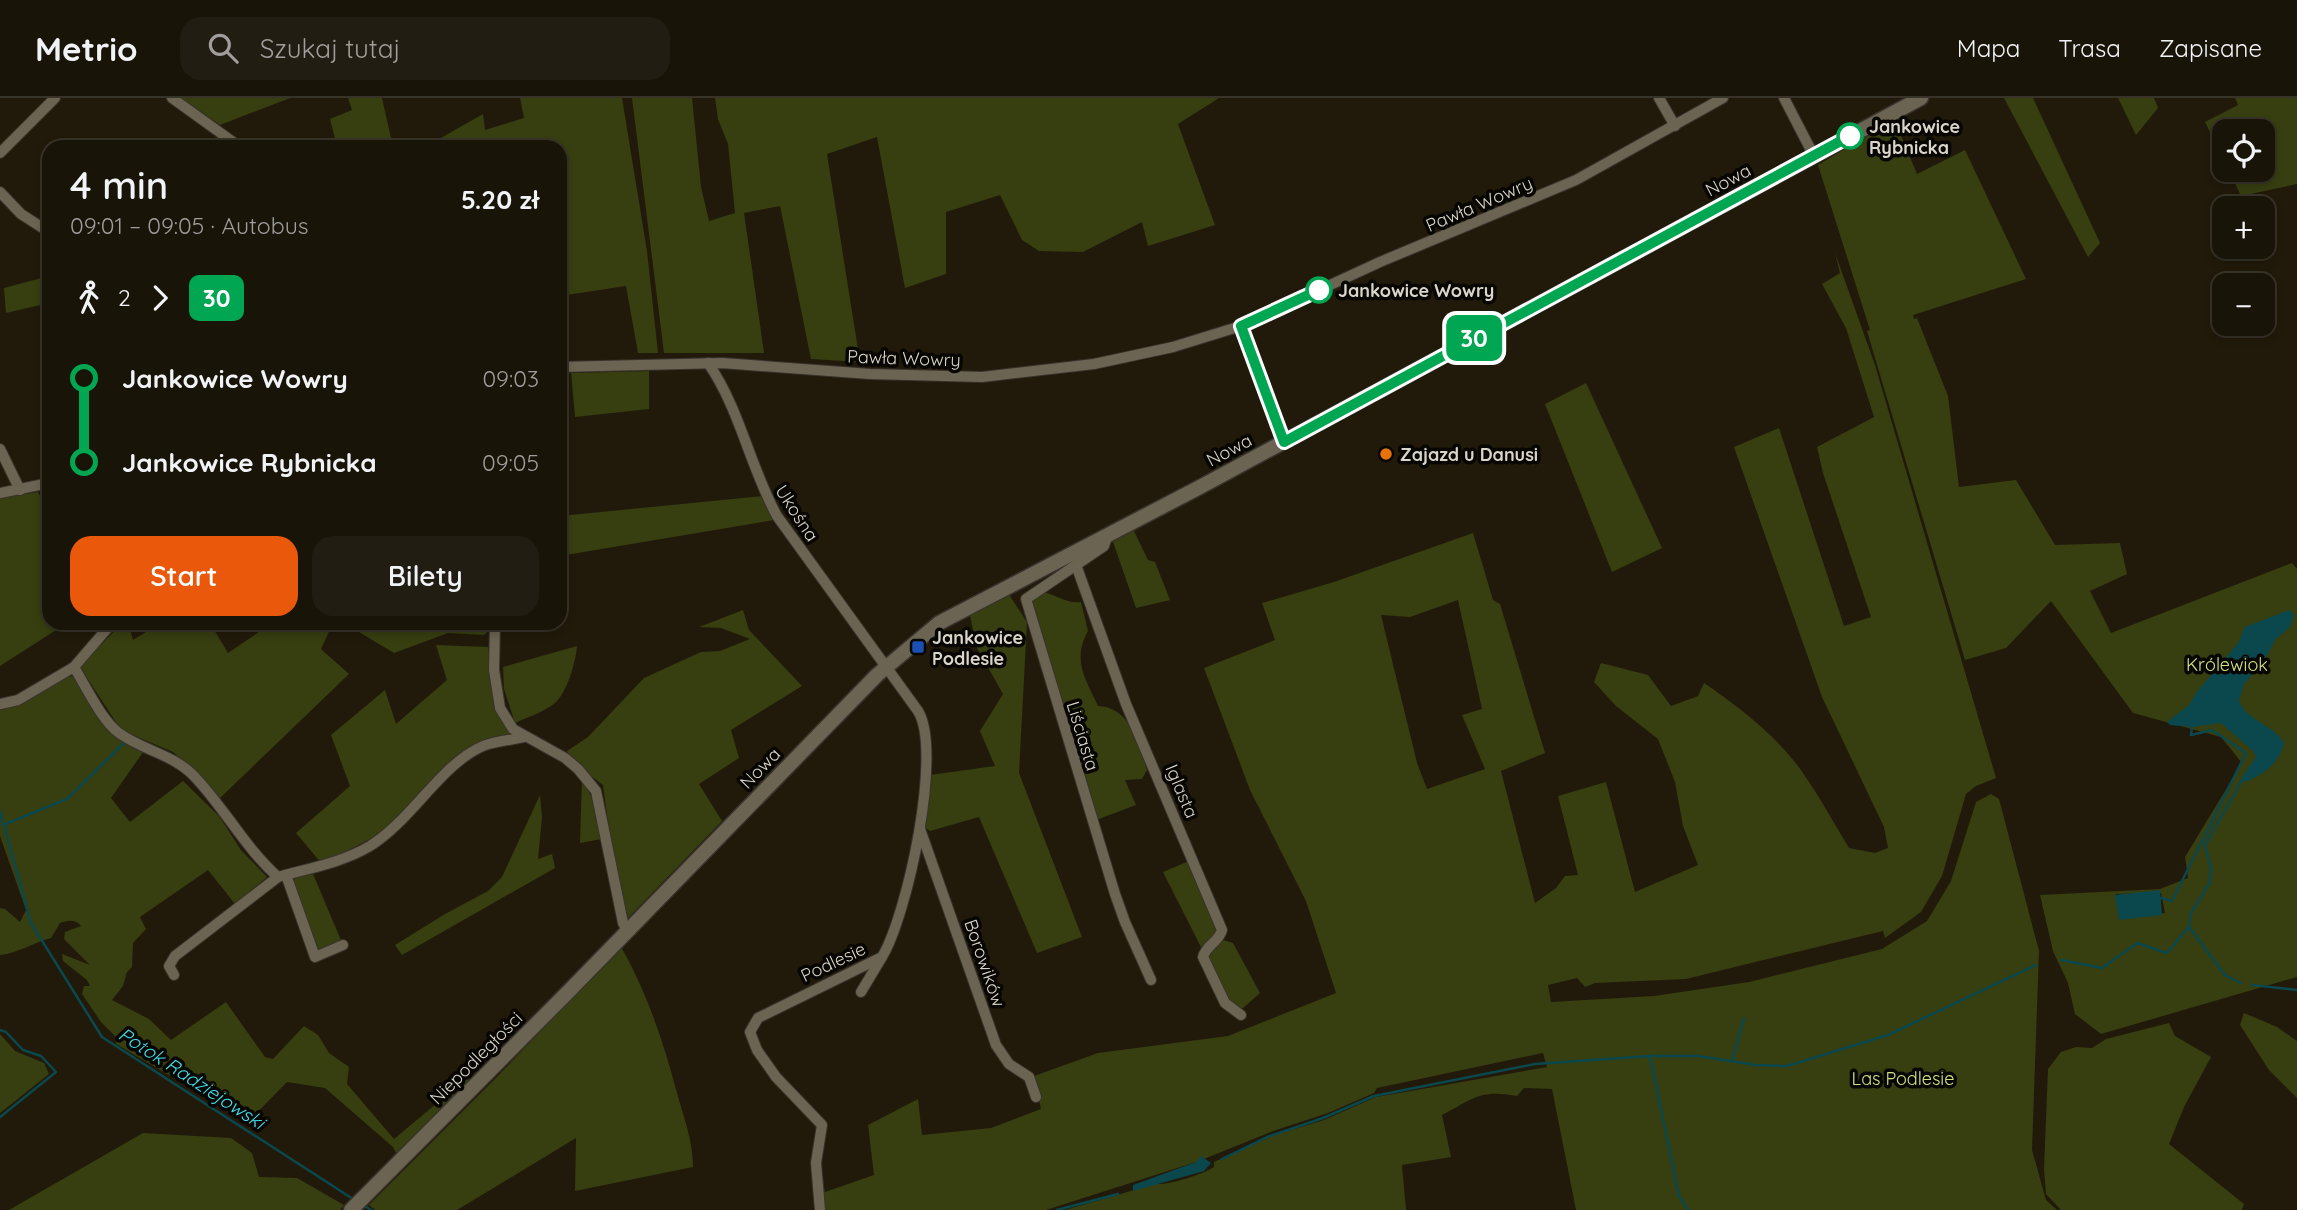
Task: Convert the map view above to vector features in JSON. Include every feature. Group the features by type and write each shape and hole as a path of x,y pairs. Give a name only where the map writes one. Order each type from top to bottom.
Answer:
{"street":[{"path":"0,153 55,98"},
{"path":"172,98 230,140"},
{"path":"1659,98 1675,126"},
{"name":"Pawła Wowry","path":"567,367 708,363 870,374 982,377 1094,364 1173,347 1241,326 1380,262 1576,180 1723,98"},
{"path":"1784,98 1814,156"},
{"name":"Nowa","path":"628,932 886,666 950,616 1284,442 1921,98"},
{"path":"0,192 21,214 42,228"},
{"path":"1241,326 1284,442"},
{"name":"Ukośna","path":"708,363 730,401 762,487 777,516 886,666"},
{"path":"0,449 20,490"},
{"path":"0,493 42,485"},
{"name":"Liściasta","path":"1108,534 1104,546 1026,599 1118,903 1152,980"},
{"name":"Iglasta","path":"1076,565 1126,704 1222,930 1220,938 1205,950 1203,957 1225,1003 1241,1014"},
{"path":"0,704 18,700 74,667 107,630"},
{"path":"495,630 494,670 500,708 513,729 565,758 596,791 623,923 628,932"},
{"name":"Podlesie","path":"820,1210 816,1163 822,1125 776,1077 757,1050 750,1032 758,1018 882,957 898,922 919,829 926,730 923,720 886,666"},
{"path":"74,667 109,723 128,739 160,753 190,772 226,812 260,861 282,876 315,957 343,945"},
{"path":"174,975 169,966 175,956 282,876 336,862 370,845 402,821 454,764 483,746 525,737"},
{"name":"Borowików","path":"919,829 996,1045 1009,1064 1029,1077 1036,1097"},
{"name":"Niepodległości","path":"351,1210 628,932"},
{"path":"860,992 882,957"}],"green space":[{"path":"181,98 290,98 220,125"},
{"path":"348,98 382,98 391,140 335,140 330,119 352,110"},
{"path":"520,98 622,98 647,251 658,353 638,353 626,286 567,295 567,140 437,140 483,114 485,130 524,118"},
{"path":"632,98 692,98 701,187 709,221 735,213 728,144 718,119 715,98 1219,98 1178,124 1215,225 1148,246 1142,222 1083,252 1039,251 1022,240 1000,195 946,212 946,274 905,288 877,137 827,154 860,362 811,359 780,206 744,213 764,353 664,353"},
{"path":"2004,98 2033,98 2100,243 2088,257"},
{"path":"2118,98 2154,98 2158,108 2136,135"},
{"path":"2235,98 2297,98 2297,184 2241,196 2235,182 2275,182 2275,119 2212,119 2212,136 2205,122 2238,105"},
{"name":"Królewiok","path":"1894,119 1917,174 1965,150 2026,279 1913,315 1914,319 1917,318 1948,396 1959,487 2016,480 2055,545 2120,543 2127,574 2090,591 2111,633 2292,563 2297,569 2297,977 2101,1034 2075,1014 2068,983 2053,951 2040,895 2160,889 2188,878 2185,857 2242,763 2221,737 2133,713 2051,601 2006,648 1965,660 1867,331 1870,330 1818,165","holes":["2161,893 2165,913 2119,918 2116,894"]},
{"name":"Las Podlesie","path":"1835,253 1875,365 1996,778 1976,786 1966,794 1942,876 1921,912 1885,938 1883,931 1686,979 1595,983 1585,987 1577,978 1548,985 1551,1002 1654,996 1749,982 1882,949 1927,921 1951,881 1976,802 1991,794 1999,799 2039,951 2032,1150 2046,1200 2057,1210 1576,1210 1552,1089 1524,1088 1517,1096 1494,1094 1477,1097 1442,1115 1451,1157 1402,1165 1406,1210 1065,1210 1155,1184 1194,1176 1214,1167 1214,1162 1271,1136 1324,1120 1376,1097 1547,1067 1543,1053 1377,1088 1374,1093 1328,1113 1273,1131 1199,1161 1046,1210 822,1210 820,1166 825,1192 874,1175 868,1125 918,1099 922,1135 991,1128 1041,1109 1034,1076 1098,1053 1228,1036 1336,993 1306,901 1250,790 1204,668 1275,640 1262,603 1334,582 1473,533 1493,600 1500,604 1545,753 1501,771 1535,903 1556,888 1565,876 1578,875 1558,796 1606,782 1635,892 1698,865 1683,826 1675,782 1658,739 1616,706 1594,682 1601,663 1648,675 1671,706 1698,696 1704,683 1747,715 1786,751 1813,787 1849,848 1875,853 1888,848 1884,827 1822,697 1734,447 1779,428 1844,626 1871,617 1823,473 1817,447 1874,417 1846,328 1822,284 1840,273","holes":["1458,600 1482,709 1462,715 1485,769 1427,789 1417,763 1381,615 1410,617"]},
{"path":"42,278 42,305 6,313 4,288"},
{"path":"649,371 649,409 575,417 571,373"},
{"path":"1586,383 1662,548 1612,572 1545,404"},
{"path":"38,492 42,500 42,630 56,630 0,666 0,498"},
{"path":"763,496 774,520 567,555 567,515"},
{"path":"1132,527 1148,560 1155,562 1170,600 1136,608 1112,539"},
{"path":"1043,592 1067,601 1081,602 1088,631 1081,651 1085,678 1098,706 1109,708 1126,720 1137,739 1147,770 1142,779 1125,780 1136,805 1096,820 1031,601"},
{"path":"1008,593 1027,622 1019,773 1082,937 1037,953 979,817 930,831 924,827 930,775 995,766 980,731 1003,694 977,648 969,611"},
{"path":"743,610 749,630 802,686 731,730 739,758 699,784 722,821 627,919 611,845 603,785 575,764 567,751 588,737 644,678 701,652 720,651 750,639 721,628 699,627"},
{"path":"115,630 130,630 133,640 149,630 214,630 228,653 262,630 330,630 321,649 349,674 219,799 203,779 173,752 121,730 80,667"},
{"path":"356,630 490,630 484,635 448,633 394,653"},
{"path":"436,645 488,647 496,708 509,728 509,735 482,744 397,820 370,839 322,864 296,833 350,786 331,735 385,690 396,724 447,680"},
{"path":"577,646 570,676 555,703 515,723 504,689 503,667"},
{"path":"67,676 75,677 94,707 146,748 111,798 130,822 183,781 219,816 241,850 267,877 235,904 208,870 140,917 146,929 133,943 132,967 127,972 123,986 112,1000 149,1019 171,1040 226,1002 265,1057 273,1059 304,1026 318,1035 329,1053 349,1067 347,1084 394,1139 472,1074 463,1093 398,1157 393,1147 325,1088 287,1082 248,1122 116,1044 117,1038 101,1022 82,994 84,986 90,986 87,980 63,961 62,954 90,965 64,939 65,932 81,926 77,922 60,923 51,938 0,955 0,908 20,922 26,910 0,836 0,707"},
{"path":"582,778 593,800 602,839 580,843"},
{"path":"540,795 542,817 538,859 552,854 555,868 402,955 395,945 488,891 502,877"},
{"path":"1189,861 1219,928 1216,937 1202,949 1163,872"},
{"path":"313,874 343,945 319,953 293,882 296,877"},
{"path":"1223,940 1233,943 1260,993 1243,1008 1235,1009 1229,1003 1208,957 1212,947"},
{"path":"621,947 647,1000 660,1037 688,1130 693,1167 575,1191 576,1138 457,1210 375,1210 369,1205 493,1081"},
{"path":"2244,1013 2277,1027 2297,1041 2297,1098 2269,1070 2240,1025"},
{"path":"2169,1023 2175,1036 2211,1057 2184,1107 2169,1144 2244,1204 2242,1210 2061,1210 2046,1194 2044,1169 2048,1069 2061,1052 2076,1047 2092,1048 2106,1039"},
{"path":"0,1034 15,1051 44,1063 49,1074 0,1113"},
{"path":"143,1133 231,1138 252,1153 259,1177 297,1178 344,1205 340,1210 9,1210"}],"water":[{"path":"2289,610 2294,615 2290,627 2276,639 2263,662 2244,684 2239,701 2248,714 2273,731 2284,743 2279,757 2269,768 2244,782 2241,779 2256,757 2253,751 2221,723 2192,727 2170,725 2167,722 2189,705 2238,643 2245,627"},
{"path":"2160,890 2162,915 2119,920 2115,895"},
{"path":"1201,1156 1211,1163 1204,1171 1133,1191 1133,1185 1196,1162"}],"waterway":[{"path":"2161,898 2172,901 2246,753 2212,730 2191,735 2192,727"},
{"path":"3,825 67,799 125,742"},
{"path":"2061,960 2102,968 2137,943 2167,953 2189,927 2191,913 2209,884 2211,869 2205,845 2242,780"},
{"name":"Potok Radziejowski","path":"0,811 31,923 102,1037 353,1199"},
{"path":"2189,927 2225,975 2241,983"},
{"path":"1650,1056 1698,1056 1756,1065 1787,1066 1888,1035 2036,965"},
{"path":"2252,985 2297,990"},
{"path":"1732,1061 1744,1018"},
{"path":"0,1030 6,1032 23,1050 41,1056 56,1072 0,1117"},
{"path":"1222,1159 1267,1137 1323,1118 1374,1096 1535,1064 1650,1056 1679,1196 1688,1210"},
{"path":"1057,1210 1118,1194"},
{"name":"Potok Radziejowski","path":"362,1204 371,1210"}],"bus line":[{"name":"30","path":"1319,290 1241,326 1284,442 1850,136"}],"place":[{"name":"Jankowice Rybnicka","path":"1850,136"},
{"name":"Jankowice Wowry","path":"1319,290"},
{"name":"Zajazd u Danusi","path":"1386,454"},
{"name":"Jankowice Podlesie","path":"918,647"}]}
